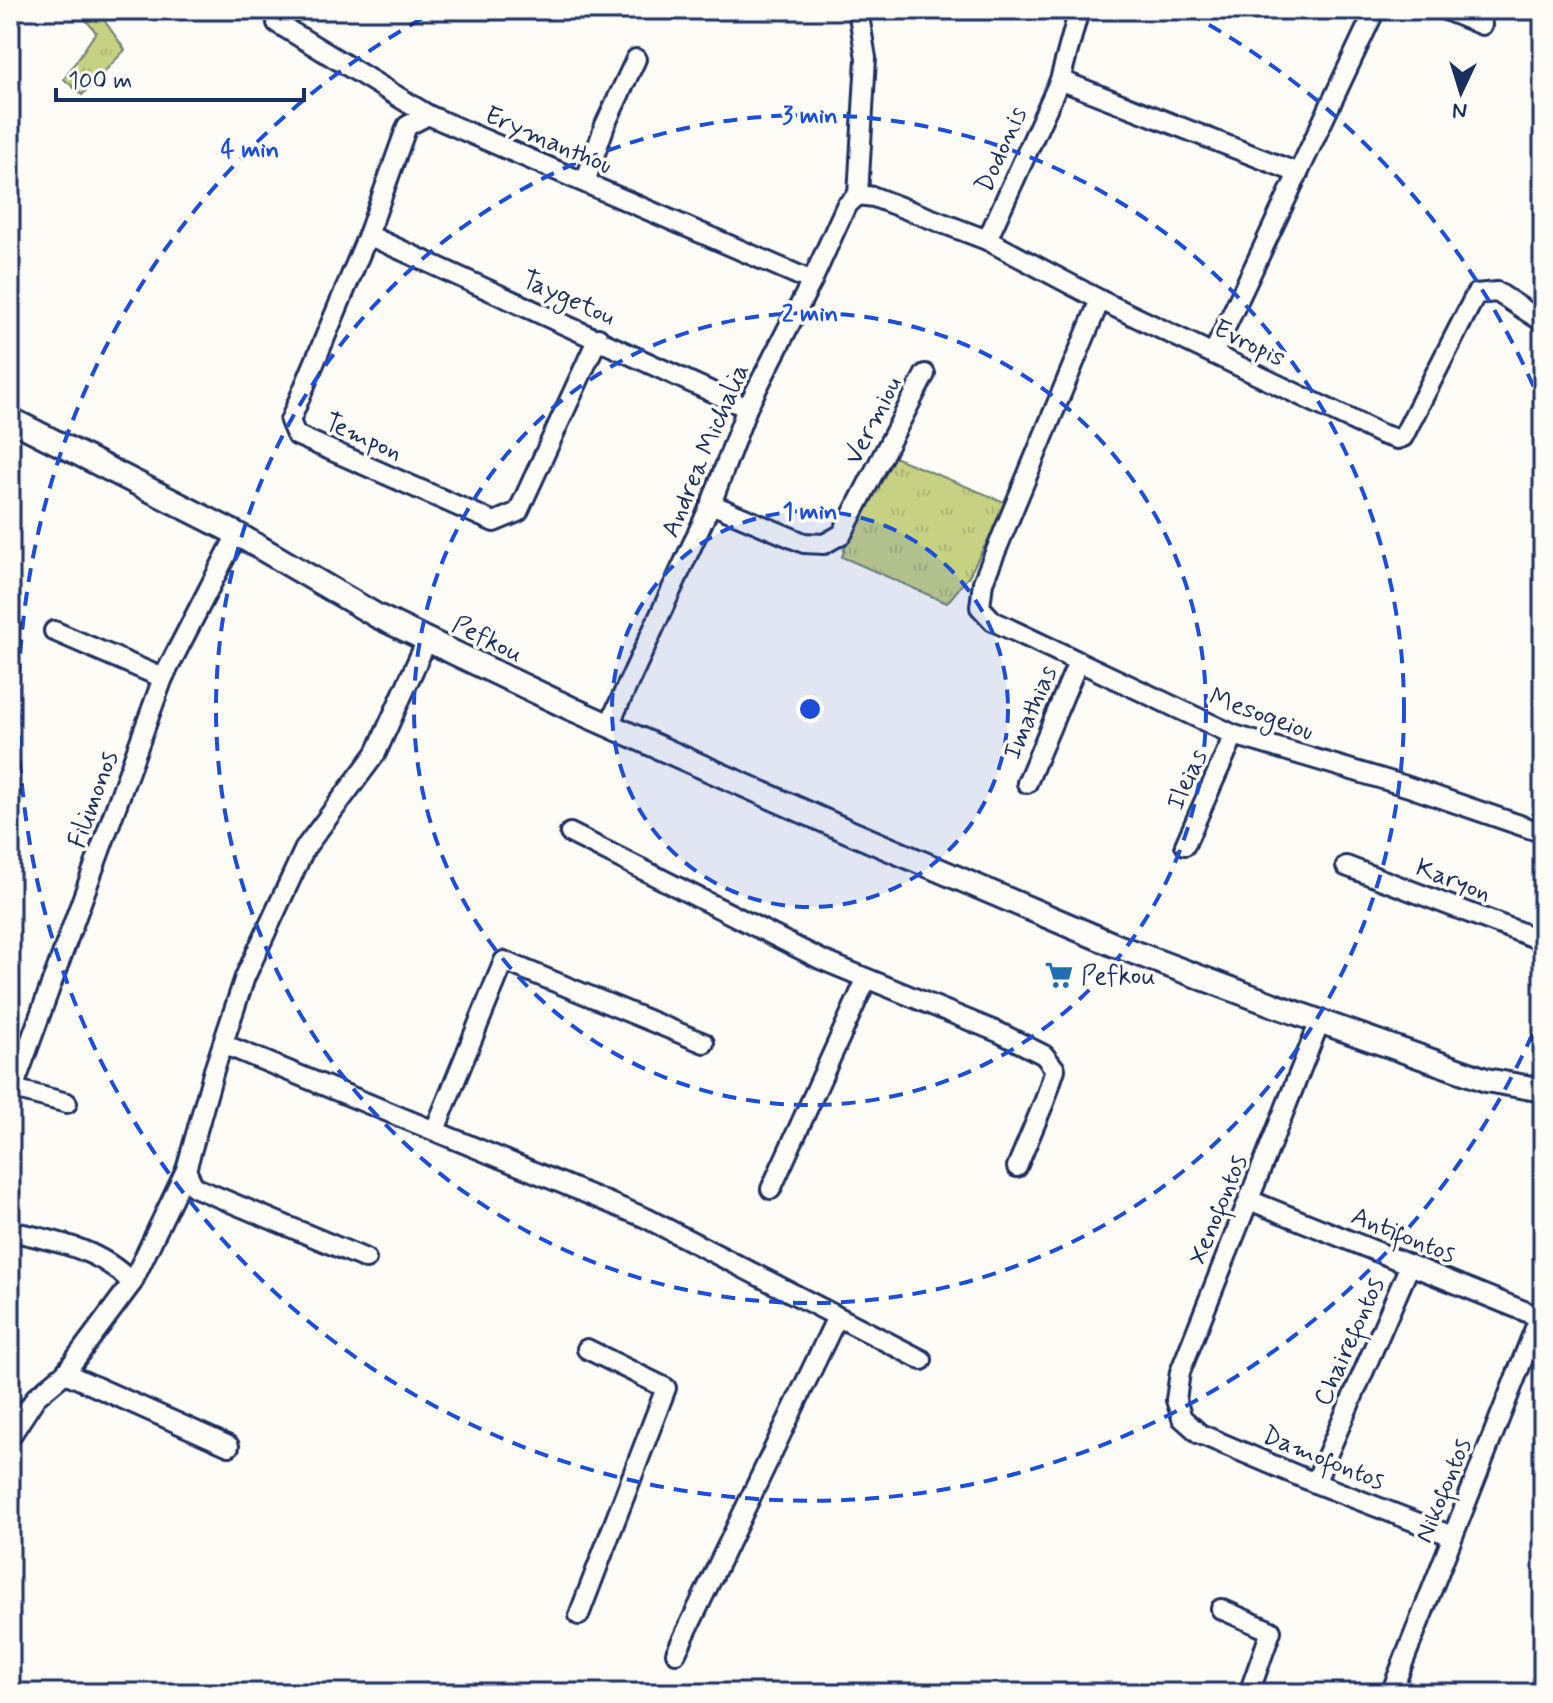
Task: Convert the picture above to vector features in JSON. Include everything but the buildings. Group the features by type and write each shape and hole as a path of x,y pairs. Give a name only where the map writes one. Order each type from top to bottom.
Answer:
{"main road":[{"name":"Pefkou","path":"10,419 237,534 377,616 609,725 972,885 1117,946 1320,1021 1486,1080 1543,1090"}],"street":[{"path":"858,10 866,58 858,195"},
{"name":"Dodonis","path":"987,240 1060,80 1079,10"},
{"path":"1213,354 1375,10"},
{"path":"1445,10 1482,25"},
{"name":"Erymanthou","path":"277,23 428,115 812,281"},
{"path":"585,182 605,125 636,59"},
{"path":"1060,80 1298,173"},
{"name":"Tempon","path":"428,115 407,126 368,235 290,421 296,435 494,522 518,512 598,338"},
{"name":"Evropis","path":"858,195 874,197 987,240 1100,300 1397,439 1403,437 1476,294 1497,292 1543,322"},
{"name":"Andrea Michalia","path":"609,725 711,504 747,408 812,281 846,206 858,195"},
{"name":"Taygetou","path":"368,235 747,408"},
{"name":"Mesogeiou","path":"1100,300 983,582 980,607 993,621 1234,735 1406,786 1543,833"},
{"name":"Vermiou","path":"711,504 804,543 824,544 842,534 925,374"},
{"name":"Filimonos","path":"12,1089 163,678 237,534"},
{"path":"54,631 163,678"},
{"path":"10,1437 36,1397 65,1373 132,1283 186,1170 245,977 305,848 376,753 427,640"},
{"name":"Imathias","path":"1027,783 1078,662"},
{"name":"Ileias","path":"1185,845 1234,735"},
{"path":"570,833 866,980 1000,1033 1044,1055 1055,1069 1017,1167"},
{"name":"Karyon","path":"1346,866 1543,941"},
{"path":"435,1130 504,961 704,1043"},
{"path":"771,1189 866,980"},
{"name":"Xenofontos","path":"1182,1418 1176,1400 1180,1372 1320,1021"},
{"path":"223,1044 646,1218 922,1360"},
{"path":"12,1089 67,1103"},
{"path":"186,1170 194,1187 366,1259"},
{"name":"Antifontos","path":"1249,1200 1410,1265 1541,1312"},
{"path":"10,1231 72,1244 117,1268 132,1283"},
{"name":"Chairefontos","path":"1315,1483 1410,1265"},
{"name":"Nikofontos","path":"1391,1693 1541,1312"},
{"path":"676,1653 837,1317"},
{"path":"579,1615 666,1388 587,1349"},
{"path":"65,1373 229,1446"},
{"name":"Damofontos","path":"1182,1418 1200,1434 1452,1536"},
{"path":"1221,1609 1271,1631 1249,1693"}],"green space":[{"path":"77,10 97,10 125,50 82,95 64,79 96,32"},
{"path":"894,457 1007,503 969,576 947,603 842,557 851,525"}],"place":[{"name":"Pefkou","path":"1059,975"}]}
